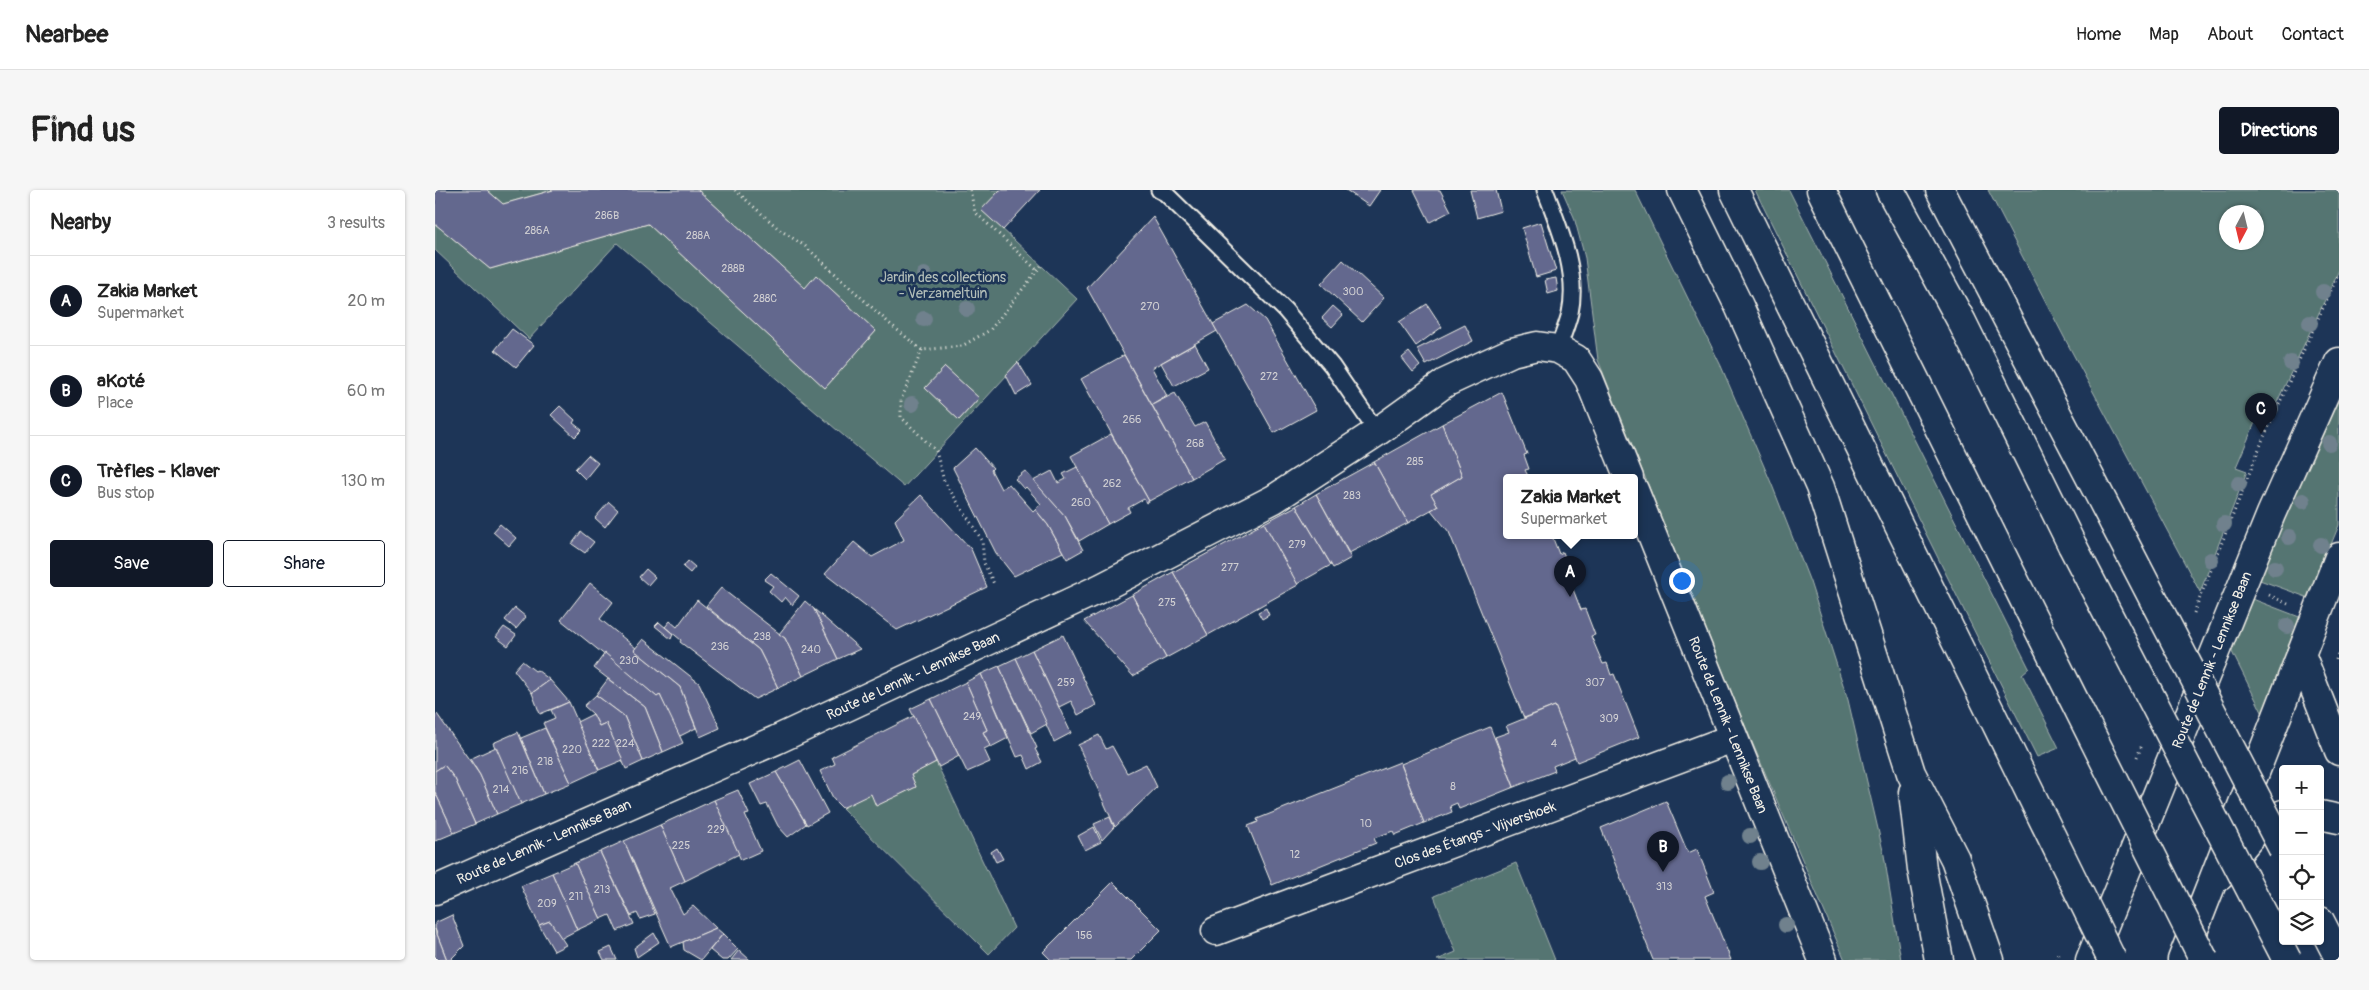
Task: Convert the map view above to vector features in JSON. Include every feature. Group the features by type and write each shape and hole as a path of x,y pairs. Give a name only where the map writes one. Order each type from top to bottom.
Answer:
{"main road":[{"path":"1682,190 1739,306 1821,487 1911,773 1955,859 1990,960"},
{"path":"1734,190 2112,960"},
{"path":"1821,190 2204,960"},
{"path":"1890,190 1962,322 2072,545 2287,960"},
{"path":"1940,190 2279,841"},
{"name":"Route de Lennik - Lennikse Baan","path":"435,890 776,740 1101,588 1274,499 1377,432 1445,383 1512,352 1537,346 1558,349 1576,359 1589,379 1627,474"},
{"name":"Route de Lennik - Lennikse Baan","path":"2090,960 2271,514 2339,362"},
{"name":"Route de Lennik - Lennikse Baan","path":"1638,500 1823,960"},
{"path":"2182,960 2214,883 2339,556"},
{"path":"2301,654 2339,751"},
{"name":"Clos des Étangs - Vijvershoek","path":"1216,931 1733,738"},
{"path":"1911,773 1922,869 1939,960"},
{"path":"2214,883 2259,828 2272,818 2279,815"},
{"path":"2324,816 2339,819"},
{"path":"2324,930 2339,958"}],"lane":[{"path":"1159,190 1165,193 1285,310 1332,366 1377,432"},
{"path":"1545,190 1562,236 1572,285 1570,312 1558,349"}],"path":[{"path":"735,190 780,230 805,246 890,324 922,350 962,346 990,330 1041,266"},
{"path":"970,190 975,212 1038,271"},
{"path":"922,350 901,400 901,417 936,451 945,481 982,540 984,563 995,586"}],"green space":[{"path":"487,190 553,190 503,204"},
{"name":"Jardin des collections - Verzameltuin","path":"698,190 1000,190 982,210 1077,299 904,487 617,243 529,339 435,250 435,224 490,269 648,224 825,388 876,331 817,276 805,288","holes":["945,367 979,398 959,420 925,388"]},
{"path":"1562,190 1635,190 1721,366 1772,485 1810,582 1848,700 1884,855 1901,960 1845,960 1740,714 1598,360 1585,258 1574,217"},
{"path":"1755,190 1789,190 2029,668 2022,674 2059,748 2037,757"},
{"path":"1988,190 2339,190 2339,270 2271,415 2260,411 2236,467 2247,471 2200,592"},
{"path":"2339,384 2339,525 2309,598 2257,579"},
{"path":"2250,598 2302,618 2264,716 2232,652"},
{"path":"936,762 1014,928 989,954 834,800 871,794 877,805 916,787 911,775"},
{"path":"1516,863 1555,960 1437,960 1456,952 1434,896"}],"building":[{"path":"435,190 487,190 503,204 553,190 698,190 805,288 816,275 876,331 825,388 648,224 490,269 435,224"},
{"path":"1000,190 1040,190 1003,230 981,210"},
{"path":"1346,190 1380,190 1369,206"},
{"path":"1414,190 1440,190 1451,211 1430,222"},
{"path":"1470,190 1496,190 1501,211 1477,218"},
{"path":"1153,217 1217,331 1152,368 1167,396 1152,405 1087,288"},
{"path":"1541,222 1556,271 1536,277 1522,228"},
{"path":"1343,260 1384,298 1362,322 1321,284"},
{"path":"1556,278 1558,291 1548,294 1545,280"},
{"path":"1427,304 1442,327 1416,346 1399,322"},
{"path":"1248,305 1265,320 1316,410 1274,433 1213,324"},
{"path":"1333,306 1343,315 1332,327 1322,318"},
{"path":"1465,325 1473,341 1426,365 1417,349"},
{"path":"512,329 534,345 516,367 495,350"},
{"path":"1195,344 1208,368 1174,386 1161,363"},
{"path":"1409,352 1420,366 1413,372 1402,358"},
{"path":"1124,355 1192,478 1149,501 1081,379"},
{"path":"1018,362 1032,385 1016,395 1006,375"},
{"path":"945,367 979,398 959,420 925,388"},
{"path":"1502,392 1527,454 1524,455 1529,469 1525,470 1527,474 1503,474 1503,539 1553,539 1559,554 1563,552 1573,578 1569,579 1581,610 1585,609 1595,635 1591,636 1603,664 1607,663 1611,675 1614,674 1639,737 1577,762 1555,706 1524,718 1449,532 1431,510 1438,506 1431,494 1462,476 1442,424"},
{"path":"1175,393 1195,427 1205,422 1225,459 1192,478 1152,405"},
{"path":"560,406 575,420 573,423 582,430 575,437 551,415"},
{"path":"1442,424 1462,476 1431,494 1438,506 1408,523 1374,462"},
{"path":"1111,434 1149,501 1146,503 1144,499 1128,508 1130,512 1108,524 1071,456"},
{"path":"975,448 993,468 991,470 1001,489 1009,484 1033,511 1035,509 1048,525 1063,552 1014,576 996,553 953,468"},
{"path":"588,455 598,463 585,479 575,469"},
{"path":"1374,462 1408,523 1349,553 1316,494"},
{"path":"1077,467 1108,524 1079,541 1065,516 1033,481 1052,471 1058,483 1066,479 1063,474"},
{"path":"1025,471 1065,516 1083,550 1067,559 1048,525 1035,509 1041,504 1026,487 1024,489 1015,479"},
{"path":"1316,494 1351,558 1333,568 1296,506"},
{"path":"921,495 971,549 987,587 897,630 825,574 854,542 872,557 904,540 895,520"},
{"path":"609,502 618,510 605,527 595,518"},
{"path":"1296,506 1331,565 1297,584 1264,523"},
{"path":"1264,523 1298,585 1208,635 1173,572"},
{"path":"500,524 516,538 509,546 493,532"},
{"path":"581,532 594,542 585,553 572,544"},
{"path":"688,561 695,567 690,573 683,567"},
{"path":"646,569 655,577 648,585 639,577"},
{"path":"1173,572 1208,635 1166,658 1132,595"},
{"path":"771,573 799,596 792,605 785,597 781,602 769,591 773,586 764,580"},
{"path":"590,583 613,602 600,619 636,648 634,650 680,687 696,728 678,737 660,695 657,697 561,620"},
{"path":"721,588 785,638 803,676 778,688 759,650 706,606"},
{"path":"1132,595 1166,658 1133,676 1084,621"},
{"path":"697,600 759,650 778,688 755,699 680,642 681,640 665,627 670,621 677,627"},
{"path":"805,601 814,609 838,659 803,676 785,638 779,634"},
{"path":"515,608 526,617 516,629 505,620"},
{"path":"1266,608 1269,615 1262,619 1258,612"},
{"path":"814,609 860,649 838,659"},
{"path":"659,622 673,634 671,639 655,626"},
{"path":"504,627 516,635 508,646 496,637"},
{"path":"1063,635 1096,705 1078,715 1071,701 1059,707 1032,650"},
{"path":"643,639 699,683 720,728 700,737 680,687 634,650"},
{"path":"1032,650 1071,733 1054,742 1016,658"},
{"path":"605,653 657,697 660,695 683,743 663,752 645,707 594,668"},
{"path":"1016,658 1047,724 1031,733 999,666"},
{"path":"522,661 550,680 532,693 514,670"},
{"path":"999,666 1042,762 1029,769 1023,755 1017,757 981,674"},
{"path":"981,674 1008,738 991,747 983,732 987,730 966,682"},
{"path":"608,679 645,707 663,752 643,761 624,716 596,695"},
{"path":"550,680 569,702 540,714 532,693"},
{"path":"966,682 987,730 983,732 990,746 984,749 990,762 967,772 931,699"},
{"path":"596,695 624,716 643,761 626,769 606,723 599,726 593,714 584,706"},
{"path":"931,699 959,756 939,767 910,709"},
{"path":"569,702 599,770 571,783 543,723 555,718 551,710"},
{"path":"1555,706 1575,757 1553,766 1555,771 1514,787 1495,737 1509,732 1506,726"},
{"path":"437,714 480,775 497,814 475,824 455,779 444,765 435,771 435,716"},
{"path":"593,714 599,726 606,723 623,760 599,770 577,722"},
{"path":"914,716 936,762 911,775 916,787 876,806 871,794 842,808 834,800 820,771 835,764 832,757"},
{"path":"1490,727 1514,787 1459,809 1457,803 1450,806 1452,812 1424,823 1401,764"},
{"path":"545,728 571,783 544,794 521,738"},
{"path":"518,732 544,794 521,804 493,743"},
{"path":"1099,735 1106,749 1112,746 1127,773 1146,764 1157,787 1115,827 1078,745"},
{"path":"496,747 521,804 497,814 480,775 470,759"},
{"path":"800,760 828,813 807,825 776,772"},
{"path":"1400,762 1424,823 1395,835 1393,831 1374,838 1376,843 1272,885 1248,826 1258,822 1257,819"},
{"path":"444,765 455,779 475,824 454,833 435,792 435,771"},
{"path":"776,772 806,824 788,837 778,826 767,804 761,806 750,784"},
{"path":"738,790 749,814 745,815 761,851 741,860 714,800"},
{"path":"435,792 454,833 435,841"},
{"path":"714,800 739,854 685,881 660,825"},
{"path":"1666,801 1688,853 1697,849 1714,892 1705,896 1731,960 1653,960 1601,828"},
{"path":"1110,817 1114,827 1102,840 1094,824"},
{"path":"660,825 685,881 670,888 683,914 693,906 716,928 671,947 624,841"},
{"path":"1094,827 1101,842 1085,850 1078,836"},
{"path":"624,841 655,914 640,919 637,913 631,916 600,852"},
{"path":"997,848 1003,859 996,862 991,852"},
{"path":"600,852 634,924 617,931 610,915 601,919 575,863"},
{"path":"575,863 601,919 577,930 552,873"},
{"path":"552,873 577,930 560,939 550,921 539,925 521,886"},
{"path":"1113,882 1161,930 1131,960 1051,960 1043,952"},
{"path":"452,915 464,946 450,960 447,960 435,929 435,923"},
{"path":"550,921 566,945 554,951 539,925"},
{"path":"716,928 723,934 701,960 684,950 683,942"},
{"path":"435,929 447,960 435,960"},
{"path":"654,933 659,942 637,957 634,948"},
{"path":"723,934 738,949 728,960 722,960 710,950"},
{"path":"611,947 617,960 604,960 600,952"},
{"path":"739,950 750,960 731,960"}],"place":[{"name":"Trèfles - Klaver","path":"2261,434"},
{"name":"Zakia Market","path":"1570,597"},
{"name":"aKoté","path":"1663,872"}]}
